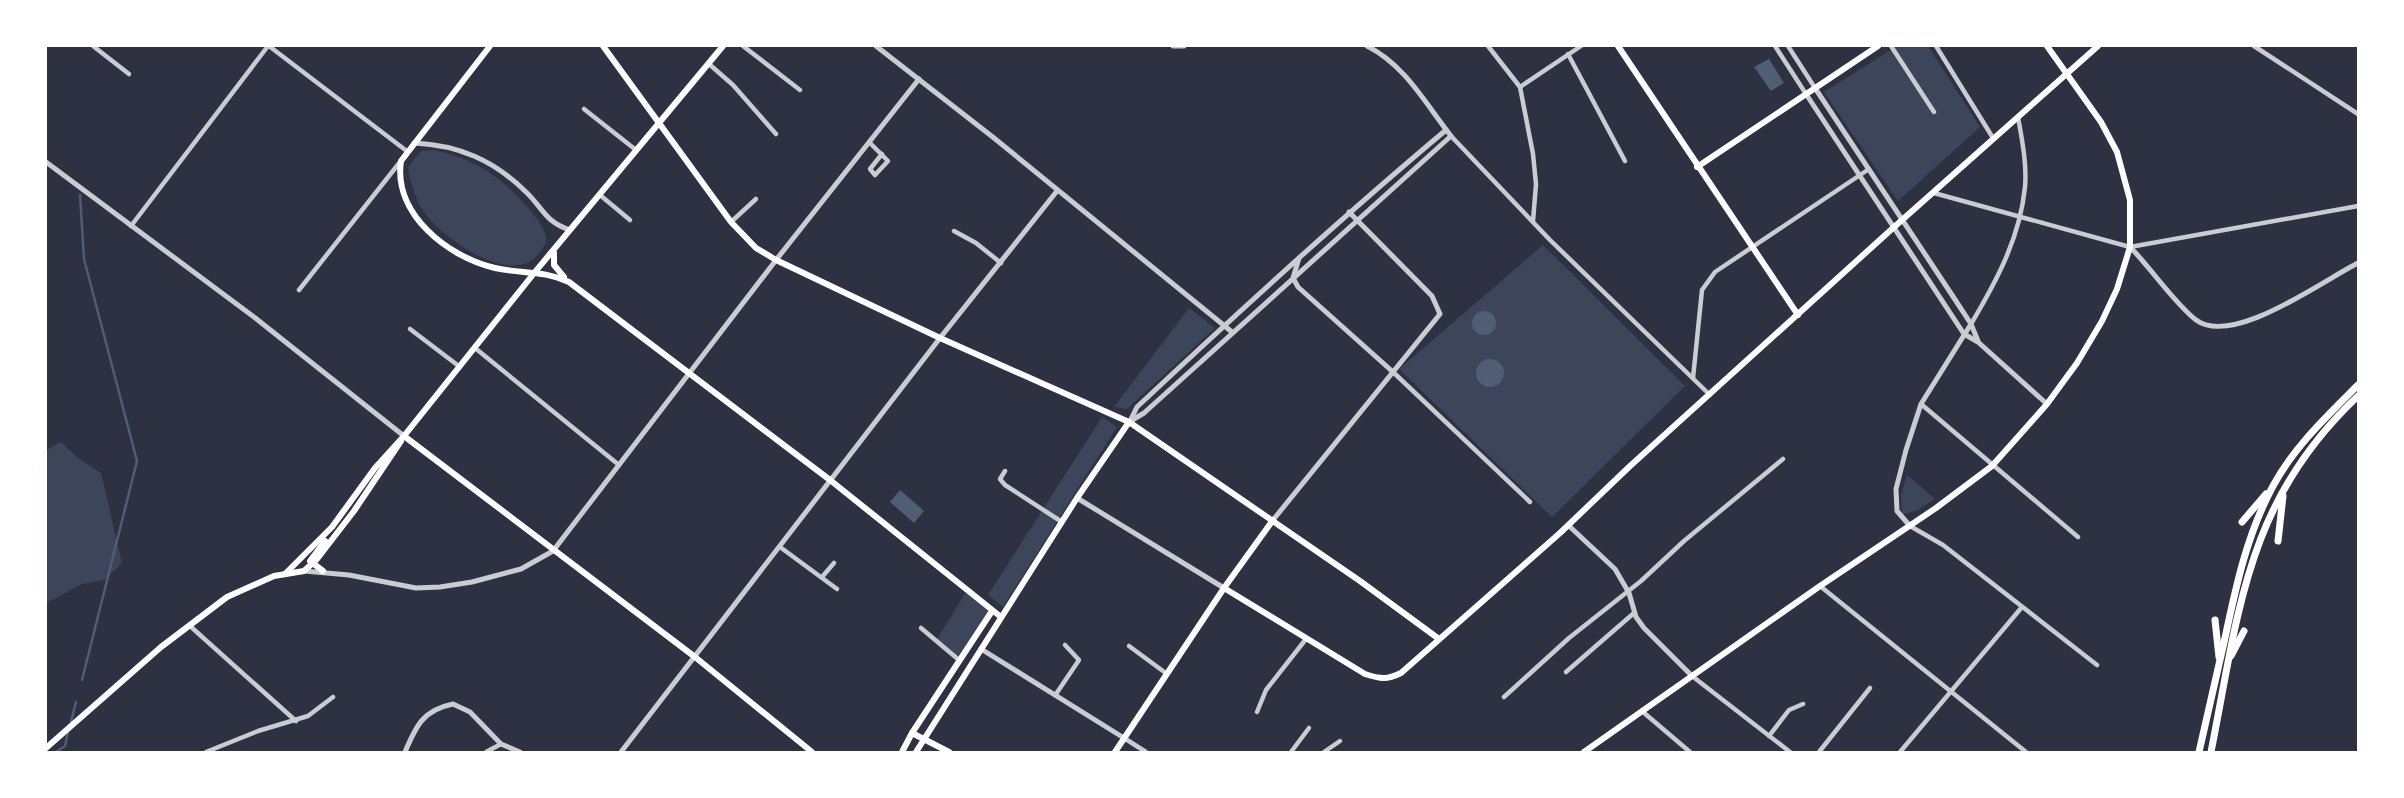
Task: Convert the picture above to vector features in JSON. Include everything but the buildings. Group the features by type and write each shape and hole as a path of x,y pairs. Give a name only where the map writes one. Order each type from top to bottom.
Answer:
{"highway":[{"path":"2242,523 2307,438 2358,385"},
{"path":"2199,752 2223,662 2234,633 2252,559 2266,522 2314,444 2358,396"},
{"path":"2211,752 2223,662 2242,561 2273,485"},
{"path":"2278,541 2284,489"},
{"path":"2215,620 2223,662"},
{"path":"2223,662 2244,631"}],"main road":[{"path":"490,46 401,161 399,173 406,200 419,221 458,253 484,265 507,271 552,275 569,282"},
{"path":"603,46 731,222 756,248 940,338 1129,422 1273,520 1439,639"},
{"path":"285,574 332,527 375,468 723,46"},
{"path":"1618,46 1798,315"},
{"path":"1698,167 1878,46"},
{"path":"1584,752 1992,466 2047,404 2077,363 2117,289 2130,247 2130,200 2117,152 2101,122 2047,46"},
{"path":"1224,588 1365,674 1381,679 1392,678 1401,673 1568,525 2017,116 2098,46"},
{"path":"554,251 554,265 569,282 830,480 1001,617"},
{"path":"916,752 1077,498 1129,422"},
{"path":"404,436 695,657 812,752"},
{"path":"46,748 189,625 227,597 254,584 304,571 354,511 404,436"},
{"path":"1115,752 1224,588 1273,520"},
{"path":"323,571 312,564 310,559 327,538 332,527"},
{"path":"902,752 992,611"},
{"path":"912,733 949,752"}],"street":[{"path":"93,46 129,74"},
{"path":"131,226 269,46 408,152"},
{"path":"743,46 800,90"},
{"path":"876,46 1232,332"},
{"path":"1173,46 1184,46"},
{"path":"1367,46 1383,54 1402,70 1451,136 1533,222 1710,395"},
{"path":"1488,46 1520,87 1536,184 1533,222"},
{"path":"1520,87 1581,46"},
{"path":"1775,46 1964,334 1978,342 2047,404"},
{"path":"1788,46 1971,324 1978,342"},
{"path":"1891,46 1934,112"},
{"path":"1936,46 1993,138"},
{"path":"2253,46 2358,114"},
{"path":"1568,54 1625,161"},
{"path":"709,64 733,85 776,134"},
{"path":"304,571 323,571 415,588 440,587 521,569 553,551 919,79"},
{"path":"583,109 637,151"},
{"path":"2017,116 2025,187 2011,247 2002,269 1971,324 1921,404 1896,489 1897,511 1910,526 1943,545 2096,665"},
{"path":"1129,422 1135,411 1224,325 1349,212 1446,130"},
{"path":"1835,137 1845,132"},
{"path":"1129,422 1144,413 1451,136"},
{"path":"869,142 882,154 888,164 875,175 870,169 882,154"},
{"path":"414,143 451,148 485,160 524,190 553,223 570,230"},
{"path":"299,290 401,161"},
{"path":"46,162 261,323 404,436"},
{"path":"1693,378 1702,290 1715,272 1869,170"},
{"path":"621,752 940,338 1057,191"},
{"path":"1933,192 2130,247 2358,206"},
{"path":"600,195 630,220"},
{"path":"731,222 756,199"},
{"path":"1273,520 1438,319 1440,308 1432,296 1349,212"},
{"path":"954,231 976,243 1002,263"},
{"path":"2130,247 2189,314 2207,326 2219,327 2242,323 2264,314 2358,263"},
{"path":"1293,278 1300,256"},
{"path":"1293,278 1302,291 1530,502"},
{"path":"410,329 460,367"},
{"path":"475,348 620,465"},
{"path":"1921,404 2078,537"},
{"path":"1504,697 1569,638 1628,592 1783,459"},
{"path":"1005,471 1000,479 1005,485 1062,522"},
{"path":"1077,498 1224,588"},
{"path":"1568,525 1615,569 1628,592 1634,613 1644,628 1692,676 1790,752"},
{"path":"780,547 837,589"},
{"path":"822,577 834,563"},
{"path":"1820,586 2026,752"},
{"path":"1899,752 2022,607"},
{"path":"1566,672 1634,613"},
{"path":"189,625 296,721"},
{"path":"921,628 959,660"},
{"path":"1257,712 1266,690 1307,639"},
{"path":"1056,694 1079,660 1065,645"},
{"path":"1129,646 1167,674"},
{"path":"981,649 1146,752"},
{"path":"1819,752 1870,688"},
{"path":"206,752 258,731 309,716 333,697"},
{"path":"405,752 421,721 431,711 453,704 470,712 501,744 520,752"},
{"path":"1769,736 1789,710 1803,704"},
{"path":"1643,712 1690,752"},
{"path":"1291,752 1309,728"},
{"path":"1324,752 1340,741"},
{"path":"486,752 501,744"}],"shaded area":[{"path":"1897,46 1928,46 1980,127 1898,201 1824,92"},
{"path":"1769,59 1784,83 1771,91 1754,67"},
{"path":"433,150 470,161 511,189 543,228 546,241 540,252 529,262 515,265 499,263 465,248 437,226 423,211 417,199 408,167 421,151"},
{"path":"1543,245 1685,386 1552,517 1399,369"},
{"path":"1189,308 1215,328 1127,409 1114,407"},
{"path":"1484,311 1495,318 1496,323 1489,334 1484,335 1473,328 1472,323 1479,312"},
{"path":"1490,359 1500,363 1504,373 1500,383 1490,387 1480,383 1476,373 1480,363"},
{"path":"1102,417 1117,427 1003,607 988,595"},
{"path":"61,442 78,458 101,473 122,563 104,580 82,584 48,602 46,450"},
{"path":"1907,475 1935,499 1918,510 1902,515 1901,495"},
{"path":"900,490 924,511 914,523 890,502"},
{"path":"966,592 989,610 958,656 937,639"}],"waterway":[{"path":"80,195 84,259 137,461 82,680"},
{"path":"71,722 76,702"},
{"path":"56,752 65,746 68,732"}]}
